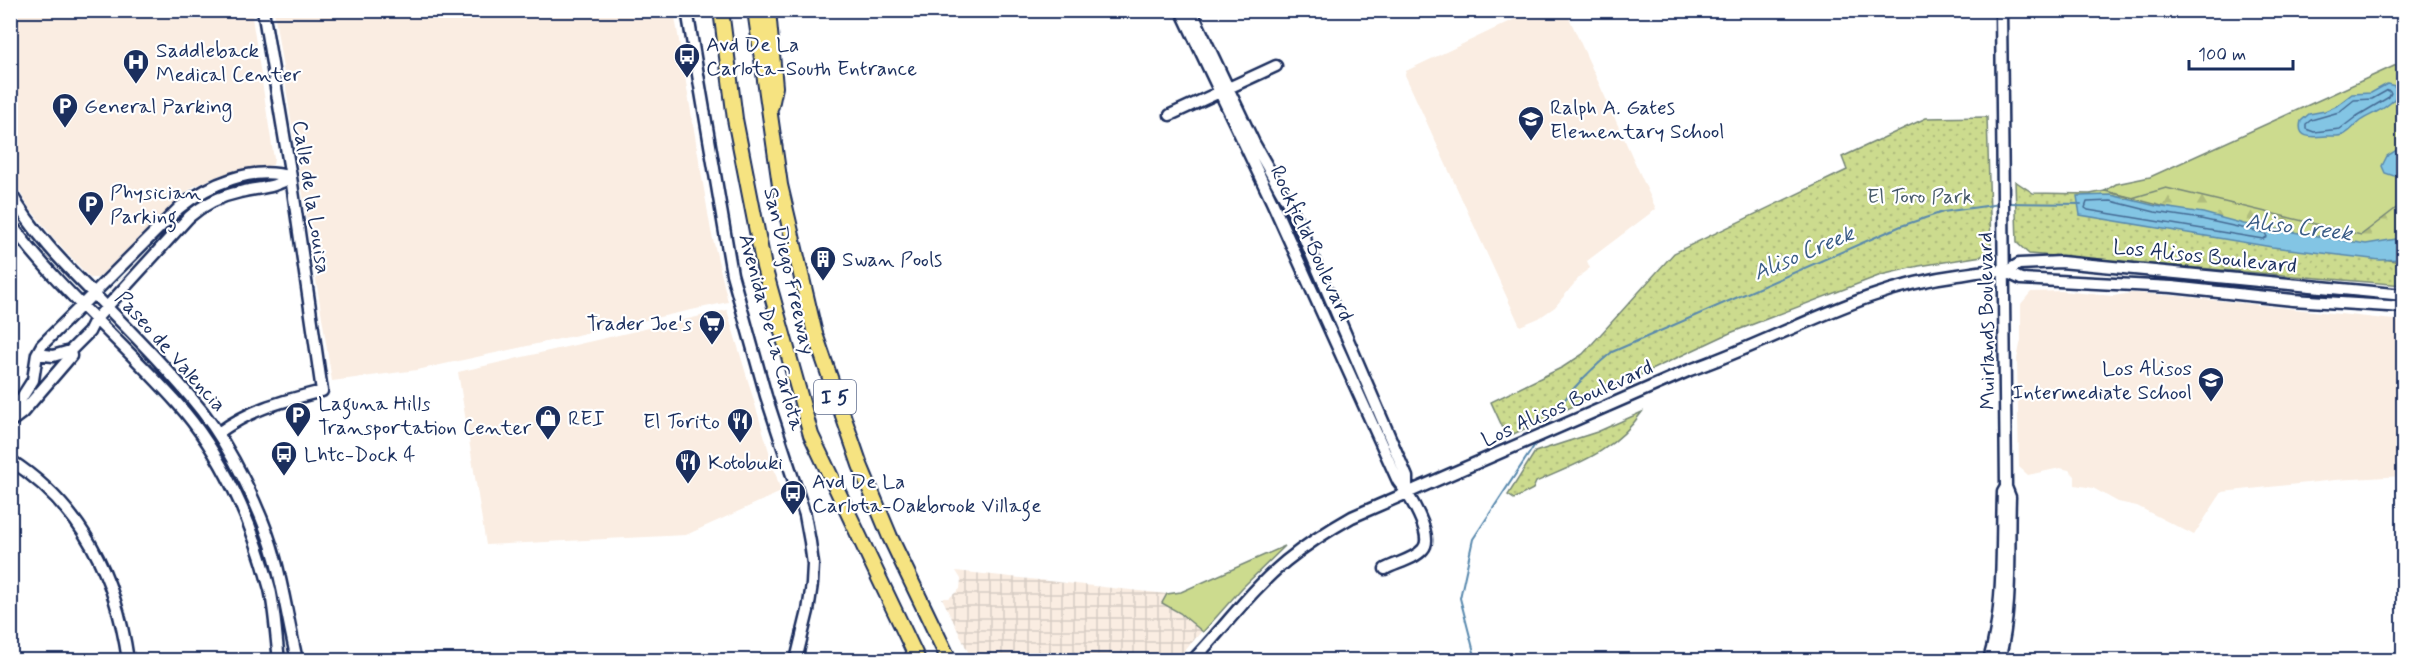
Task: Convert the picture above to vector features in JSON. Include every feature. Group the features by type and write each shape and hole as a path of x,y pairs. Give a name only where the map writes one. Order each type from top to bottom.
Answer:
{"highway":[{"name":"San Diego Freeway","path":"755,10 780,185 815,334 860,465 890,537 949,660"},
{"path":"768,10 775,87 769,117"},
{"name":"San Diego Freeway","path":"720,14 735,119 764,267 811,435 918,660"}],"main road":[{"name":"Calle de la Louisa","path":"218,433 261,407 322,391 291,177 262,10"},
{"name":"Avenida De La Carlota","path":"687,10 732,274 766,396 802,505 810,542 813,564 812,584 796,660"},
{"name":"Rockfield Boulevard","path":"1181,10 1223,91"},
{"name":"Rockfield Boulevard","path":"1191,10 1223,91 1282,224 1398,481 1407,492 1426,534 1426,543 1417,554 1385,569"},
{"name":"Muirlands Boulevard","path":"1999,660 2005,638 2008,608 2010,496 2006,487 2001,10"},
{"path":"1170,115 1276,66"},
{"path":"10,416 33,380 37,354 42,345 166,220 198,193 237,178 275,172 291,177"},
{"path":"37,354 53,357 70,351 89,332 95,320 189,217 202,206 240,192 278,186 291,177"},
{"name":"Paseo de Valencia","path":"10,192 58,258 169,373 218,433 248,490 272,547 297,660"},
{"name":"Paseo de Valencia","path":"10,224 40,261 95,320 176,401 219,463 252,535 270,590 279,660"},
{"name":"Los Alisos Boulevard","path":"2005,272 2019,264 2061,262 2403,295"},
{"name":"Los Alisos Boulevard","path":"1193,660 1259,587 1285,562 1315,539 1352,517 1860,299 1911,284 1951,276 2005,272 2021,279 2172,287 2294,300 2403,307"},
{"path":"10,422 22,413 71,356 70,351"},
{"path":"10,460 35,477 56,497 89,541 114,595 128,660"},
{"name":"Muirlands Boulevard","path":"1989,660 1996,634 2001,584 2002,492 2006,487"}],"shaded area":[{"name":"Ralph A. Gates Elementary School","path":"1534,10 1566,11 1656,209 1587,261 1590,268 1582,274 1555,307 1539,318 1520,326 1405,75 1406,71"},
{"name":"Saddleback Medical Center","path":"10,11 251,11 274,159 273,165 220,175 193,187 98,278 90,278 29,207 11,177"},
{"path":"274,11 674,11 711,231 728,302 417,370 332,381"},
{"name":"Los Alisos Intermediate School","path":"2061,291 2113,296 2133,293 2177,296 2403,321 2403,476 2335,480 2222,492 2194,535 2137,506 2118,502 2093,488 2075,485 2075,476 2069,470 2060,468 2028,475 2019,467 2017,359 2021,340 2021,304 2031,292"},
{"path":"727,310 781,492 686,535 486,545 458,372"},
{"path":"956,571 1167,594 1162,603 1180,613 1202,631 1177,660 972,660 942,598 949,598 960,589 961,579"}],"green space":[{"path":"2403,62 2403,263 2105,191 2116,184 2150,177"},
{"name":"El Toro Park","path":"1987,117 1991,246 1982,256 1919,266 1881,275 1730,333 1507,437 1491,402 1563,367 1583,354 1674,253 1847,170 1842,157 1926,118"},
{"path":"2015,181 2033,193 2090,194 2105,191 2211,219 2403,263 2403,285 2029,254 2017,243"},
{"path":"2166,188 2361,235 2403,203 2403,274 2115,203"},
{"path":"1642,412 1620,437 1595,455 1536,482 1533,489 1514,499 1508,495 1535,452 1597,432"},
{"path":"1285,546 1242,588 1203,632 1180,613 1162,603 1167,594 1181,592"}],"water":[{"path":"2387,84 2398,89 2396,97 2345,134 2311,137 2301,132 2301,121 2309,114 2336,106 2352,94 2371,93"},
{"path":"2403,146 2403,171 2394,176 2385,173 2382,166 2387,156"},
{"path":"2111,195 2156,206 2203,213 2244,224 2366,244 2403,238 2403,259 2380,260 2272,247 2080,215 2077,196"}],"waterway":[{"name":"Aliso Creek","path":"2006,203 2081,204"},
{"name":"Aliso Creek","path":"1545,428 1575,387 1612,352 1901,226 1943,212 2000,204"},
{"name":"Aliso Creek","path":"1476,660 1460,598 1473,539 1536,443"}],"place":[{"name":"Avd De La Carlota-South Entrance","path":"687,79"},
{"name":"Saddleback Medical Center","path":"136,85"},
{"name":"General Parking","path":"65,129"},
{"name":"Ralph A. Gates Elementary School","path":"1531,142"},
{"name":"Physician Parking","path":"91,227"},
{"name":"Swan Pools","path":"823,282"},
{"name":"Trader Joe's","path":"712,346"},
{"name":"Los Alisos Intermediate School","path":"2211,403"},
{"name":"Laguna Hills Transportation Center","path":"298,438"},
{"name":"REI","path":"548,441"},
{"name":"El Torito","path":"740,444"},
{"name":"Lhtc-Dock 4","path":"284,477"},
{"name":"Kotobuki","path":"688,485"},
{"name":"Avd De La Carlota-Oakbrook Village","path":"793,516"}]}
